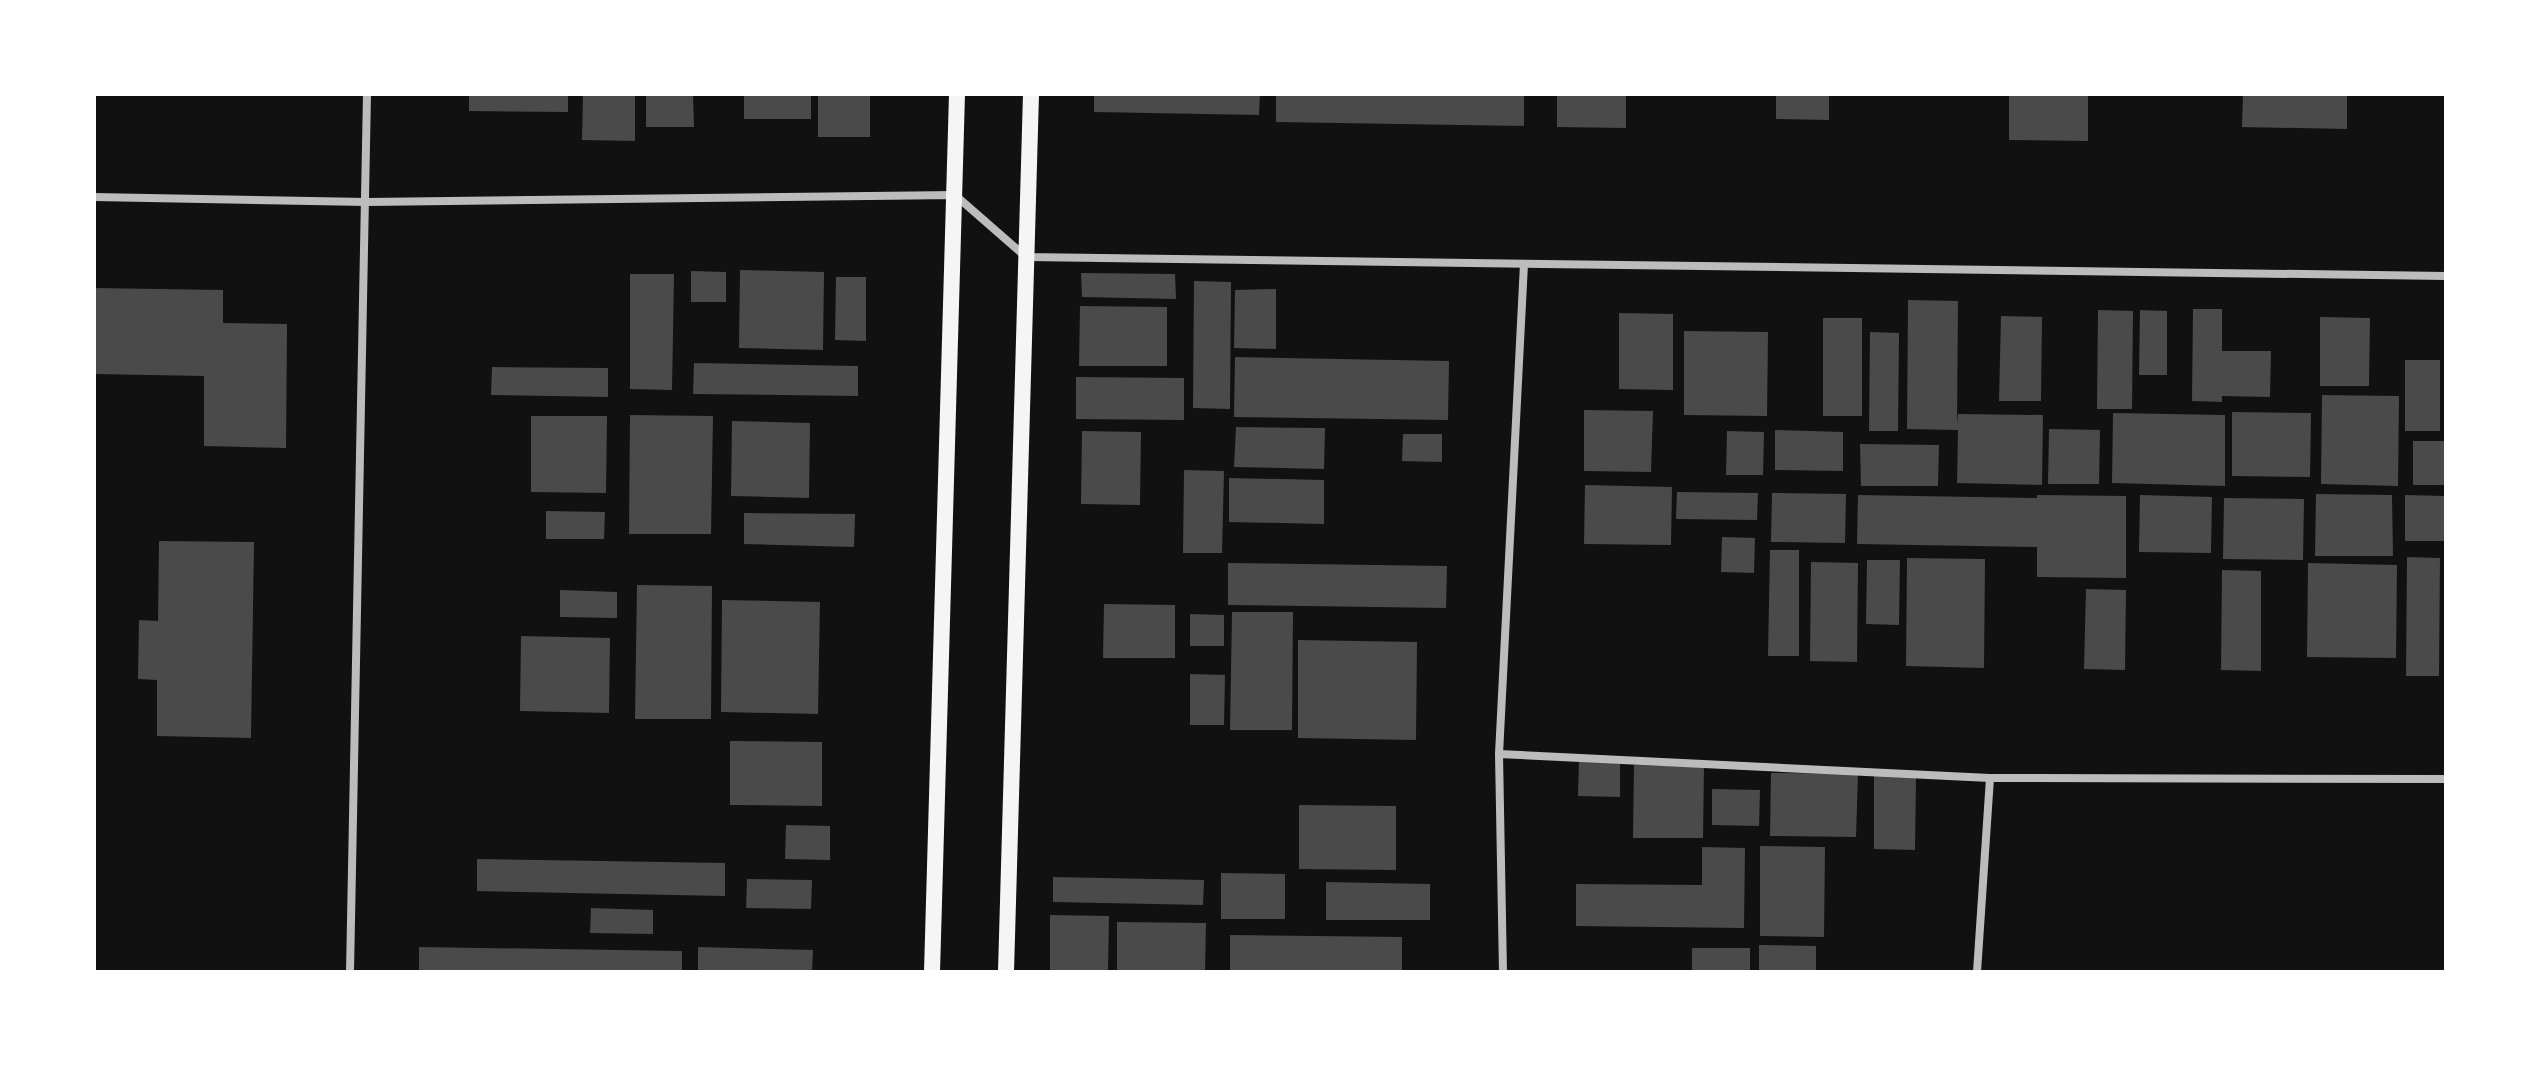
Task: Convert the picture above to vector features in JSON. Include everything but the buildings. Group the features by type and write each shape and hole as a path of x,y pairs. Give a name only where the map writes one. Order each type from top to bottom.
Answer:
{"main road":[{"path":"932,972 957,94"},
{"path":"1006,972 1031,94"}],"street":[{"path":"350,972 367,94"},
{"path":"94,197 367,202 955,195 1026,257 2446,276"},
{"path":"1503,972 1499,754 1524,264"},
{"path":"1499,754 1990,778 2446,779"},
{"path":"1977,972 1990,778"}]}
